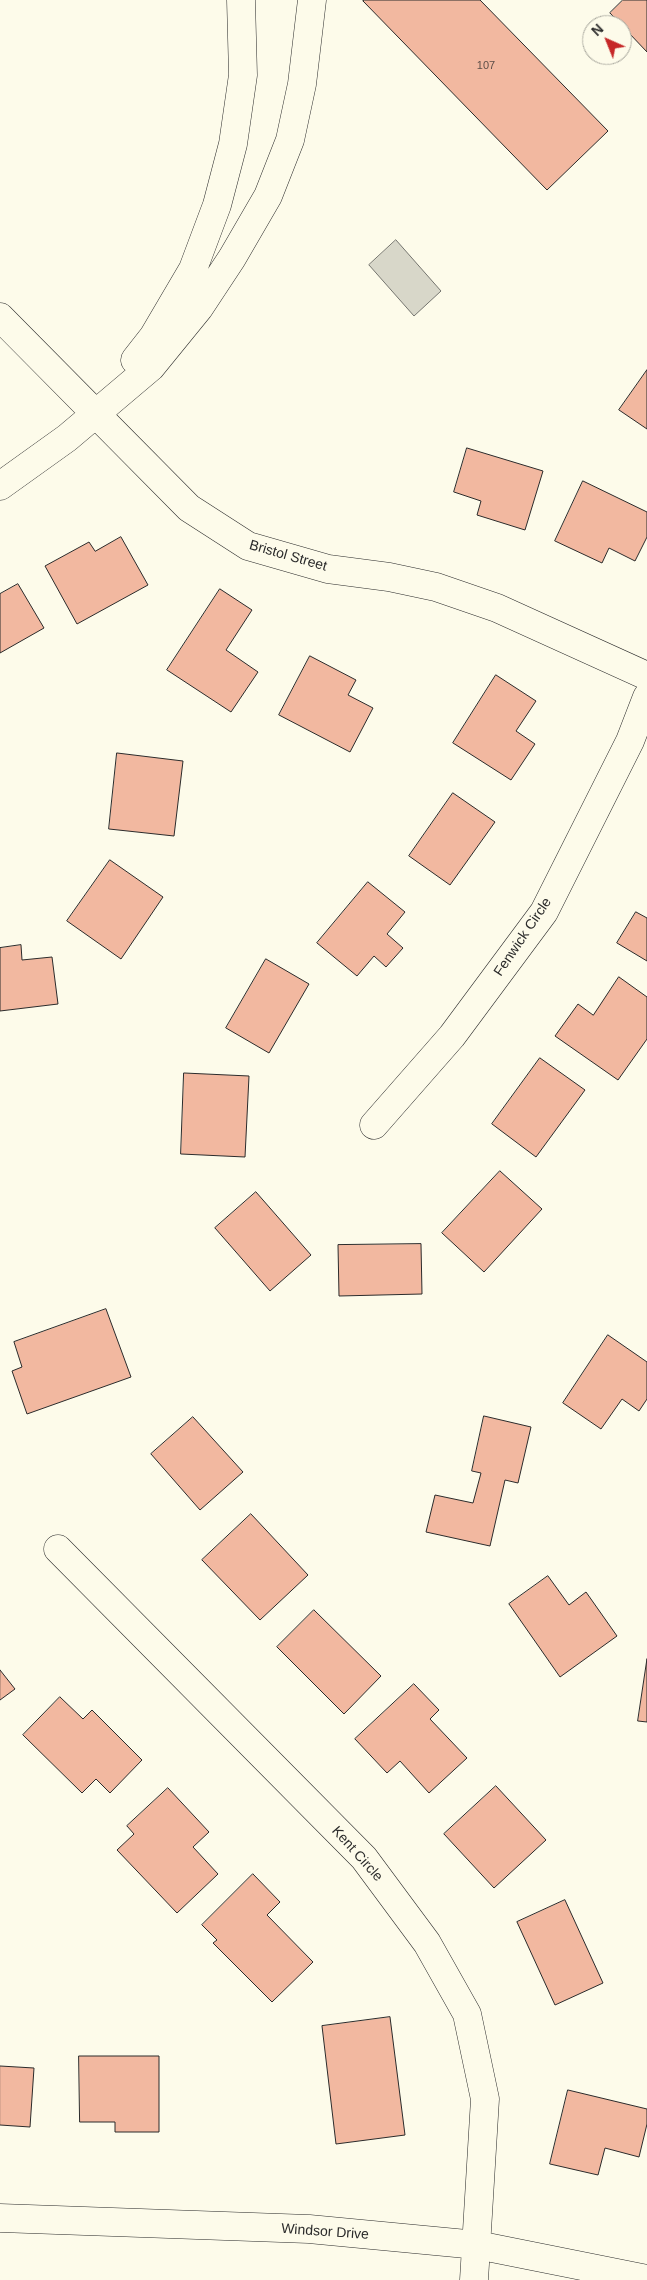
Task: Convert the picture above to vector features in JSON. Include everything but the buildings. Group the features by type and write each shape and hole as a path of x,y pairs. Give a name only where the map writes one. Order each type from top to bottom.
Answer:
{"street":[{"path":"95,413 153,337 193,269 217,205 233,144 243,74 241,0"},
{"path":"0,486 68,438 95,413 152,367 200,305 232,258 268,196 290,140 302,84 312,0"},
{"name":"Bristol Street","path":"0,317 189,508 248,546 328,569 389,577 436,587 497,608 647,676"},
{"name":"Fenwick Circle","path":"374,1125 452,1036 544,912 630,740 647,697"},
{"name":"Kent Circle","path":"58,1549 364,1858 427,1942 467,2014 485,2099 474,2280"},
{"name":"Windsor Drive","path":"0,2218 309,2229 477,2244 647,2279"}],"shaded area":[{"path":"396,240 441,291 414,316 369,265"}]}
